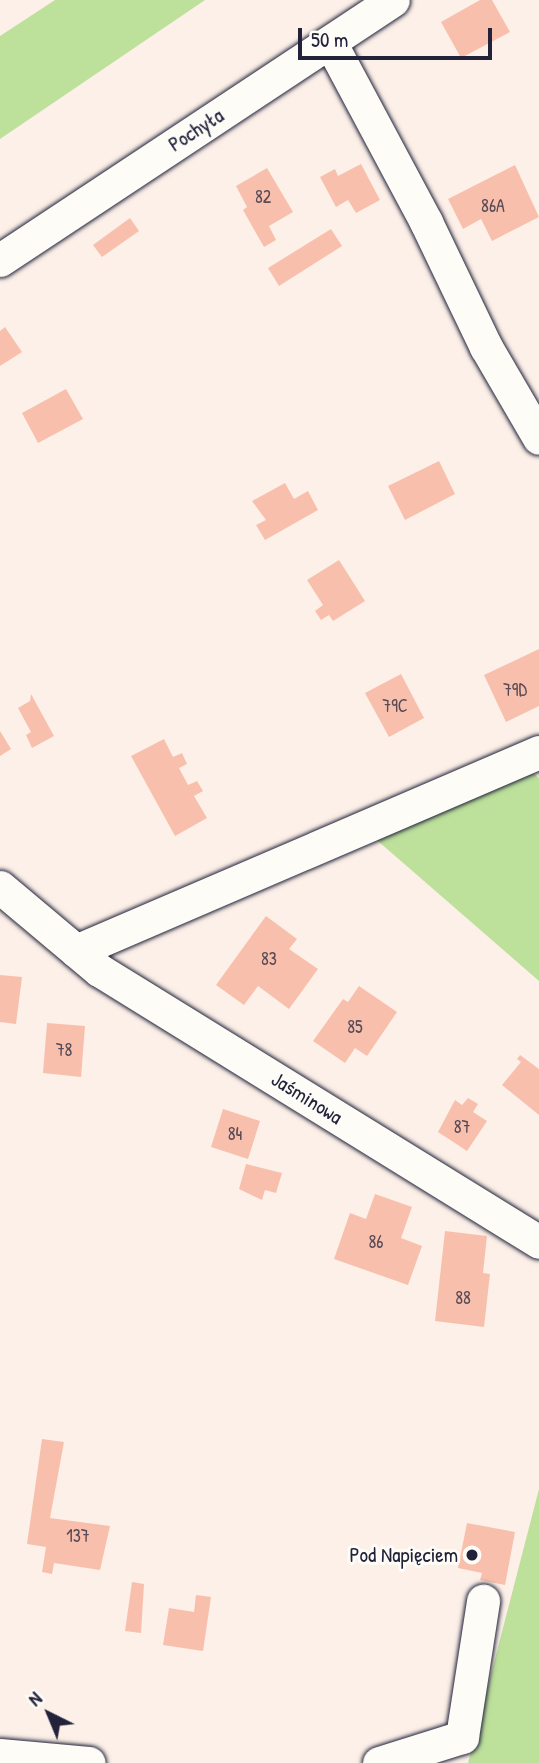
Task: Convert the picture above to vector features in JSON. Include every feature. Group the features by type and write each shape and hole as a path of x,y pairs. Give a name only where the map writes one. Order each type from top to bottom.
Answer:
{"street":[{"name":"Pochyła","path":"0,260 393,0"},
{"path":"330,42 426,222 486,347 539,438"},
{"path":"76,951 534,760"},
{"name":"Jaśminowa","path":"0,887 99,970 539,1242"},
{"path":"379,1763 462,1737 483,1601"},
{"path":"0,1755 89,1763"}],"green space":[{"path":"55,0 205,0 0,139 0,36"},
{"path":"524,765 539,778 539,981 371,835"},
{"path":"539,1489 539,1763 468,1763"}],"building":[{"path":"480,0 492,0 510,32 461,58 441,22"},
{"path":"361,164 380,200 356,213 348,200 336,207 320,177 335,169 338,176"},
{"path":"515,165 539,217 492,241 481,219 463,229 448,199"},
{"path":"267,168 293,212 269,226 276,240 264,247 243,210 247,207 236,186"},
{"path":"130,218 139,231 102,257 93,245"},
{"path":"331,229 342,246 279,286 268,268"},
{"path":"5,327 22,352 0,366 0,331"},
{"path":"66,389 83,419 38,443 22,413"},
{"path":"439,461 455,494 405,520 388,486"},
{"path":"285,483 294,499 308,491 318,510 265,540 256,525 266,520 252,501"},
{"path":"339,560 365,601 333,621 329,615 321,620 315,611 323,605 307,580"},
{"path":"539,649 539,706 506,722 484,675"},
{"path":"401,674 424,718 389,737 365,693"},
{"path":"31,694 54,736 32,748 26,735 31,732 18,708 30,701"},
{"path":"0,731 11,749 0,756"},
{"path":"164,739 173,757 182,753 187,764 179,768 188,785 197,781 203,791 194,796 207,818 175,836 131,756"},
{"path":"266,916 297,939 289,949 318,969 289,1009 258,986 244,1005 216,985"},
{"path":"0,975 22,977 16,1024 0,1022"},
{"path":"359,986 397,1012 367,1056 355,1048 345,1063 313,1041 343,999 348,1002"},
{"path":"47,1023 85,1026 81,1077 43,1073"},
{"path":"520,1055 539,1069 539,1115 502,1085 521,1062 517,1059"},
{"path":"468,1098 478,1104 473,1112 487,1121 467,1151 438,1132 455,1100 462,1105"},
{"path":"223,1109 260,1121 248,1159 211,1147"},
{"path":"246,1164 282,1173 276,1193 265,1190 262,1200 239,1189"},
{"path":"375,1194 412,1207 401,1238 422,1246 408,1285 334,1259 350,1213 366,1219"},
{"path":"445,1231 487,1236 483,1273 490,1274 484,1327 435,1321"},
{"path":"42,1439 64,1442 50,1518 110,1526 100,1570 54,1563 52,1574 42,1572 46,1547 27,1544"},
{"path":"467,1523 515,1532 505,1585 480,1580 482,1573 458,1568"},
{"path":"132,1582 144,1584 141,1633 125,1631"},
{"path":"196,1595 211,1597 203,1651 163,1645 169,1608 194,1612"}],"place":[{"name":"Pod Napięciem","path":"472,1555"}]}
